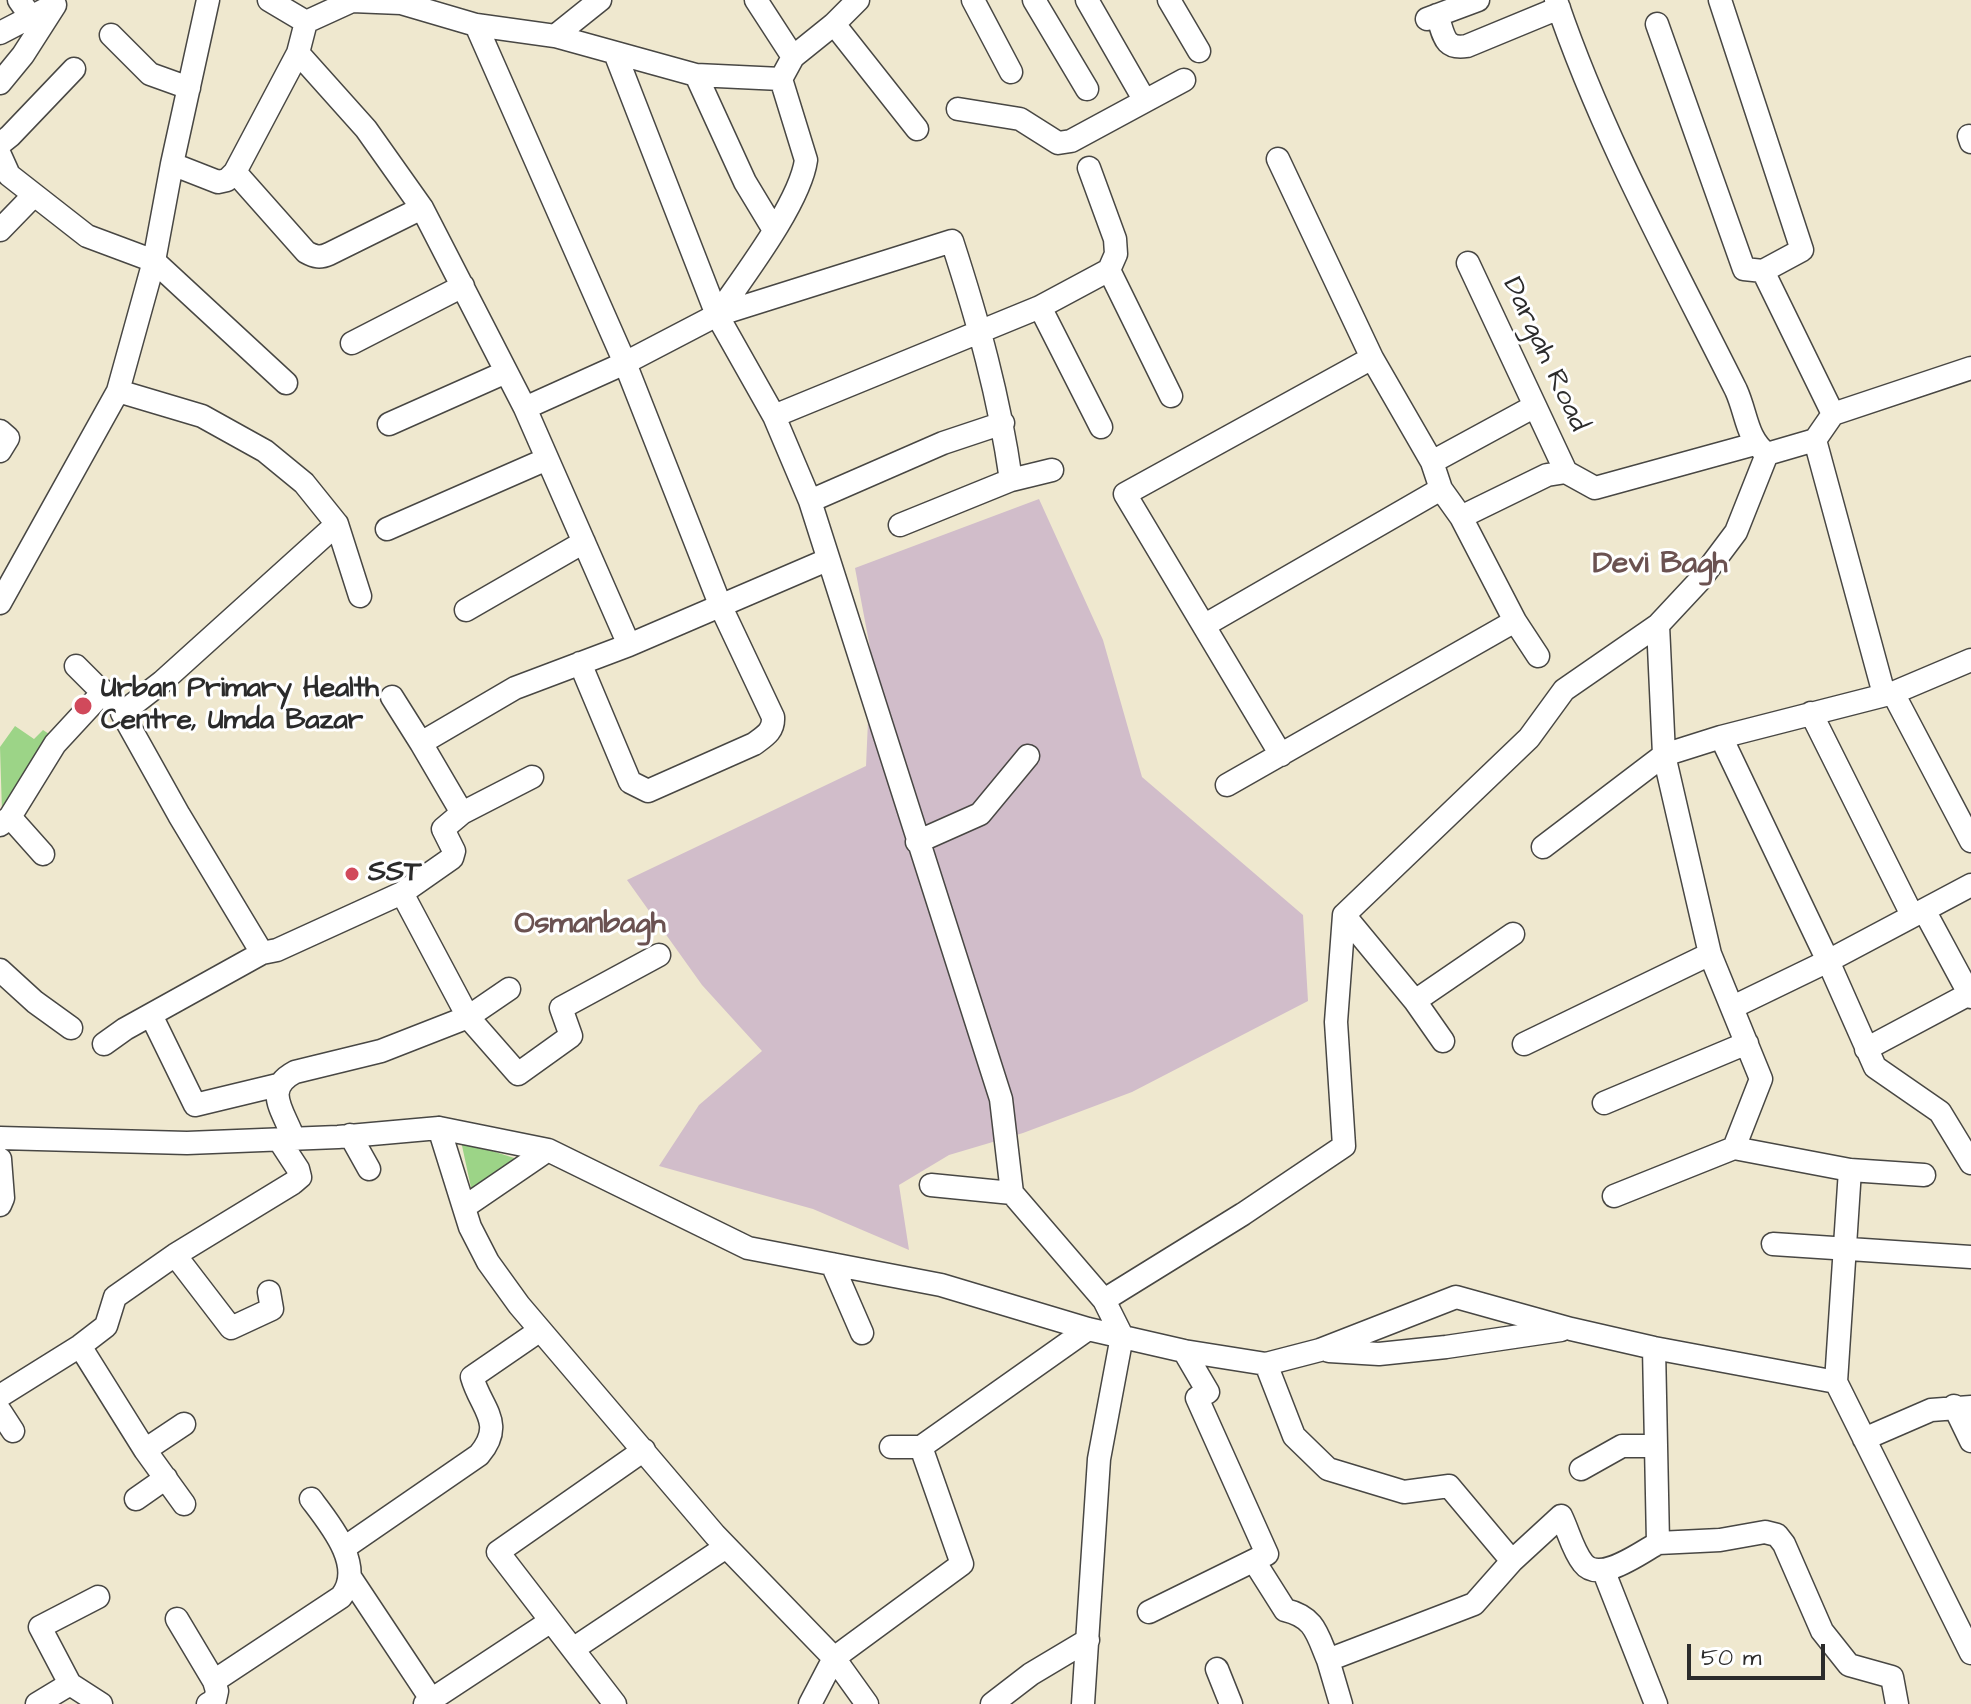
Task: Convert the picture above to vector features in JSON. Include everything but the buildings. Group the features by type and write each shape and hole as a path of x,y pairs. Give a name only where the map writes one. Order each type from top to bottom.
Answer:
{"street":[{"path":"0,603 7,574 118,391 154,261 208,0"},
{"path":"269,0 306,22"},
{"path":"756,0 793,57"},
{"path":"717,315 774,230 800,182 806,160 781,79 793,57 858,0"},
{"path":"973,0 1011,72"},
{"path":"1034,0 1087,89"},
{"path":"1087,0 1145,101"},
{"path":"1169,0 1199,51"},
{"path":"1104,1300 1243,1214 1344,1146 1336,1022 1344,915 1529,738 1564,690 1658,625 1700,580 1736,532 1761,449 1738,394 1604,125 1558,4 1467,46 1450,46 1432,17 1478,0"},
{"path":"1657,24 1744,269 1763,271 1802,250 1720,0"},
{"path":"306,22 352,1 404,2 476,25 555,36 696,75 781,79"},
{"path":"0,33 25,8 58,2"},
{"path":"0,83 58,2"},
{"path":"555,36 592,3"},
{"path":"172,164 218,182 227,180 235,172 298,53 306,22"},
{"path":"834,24 917,129"},
{"path":"476,25 625,363 721,607 773,717 773,725 768,734 754,744 648,791 630,782 580,663"},
{"path":"111,35 150,74 189,88"},
{"path":"298,53 366,129 422,208 525,408 629,645"},
{"path":"615,53 717,315 774,416 810,501 1001,1099 1012,1193 1104,1300 1122,1336 1099,1459 1083,1704"},
{"path":"0,144 74,69"},
{"path":"696,75 745,182 774,230"},
{"path":"958,109 1020,119 1058,143 1071,141 1184,80"},
{"path":"0,155 9,175 87,236 154,261 286,383"},
{"path":"1278,159 1372,358 1432,462 1441,489 1461,517 1515,621 1538,656"},
{"path":"774,416 1040,307 1109,270 1116,254 1115,239 1089,168"},
{"path":"235,172 306,252 314,256 329,254 422,208"},
{"path":"0,230 34,195"},
{"path":"525,408 625,363 717,315 952,241 981,329 1003,423 1011,480"},
{"name":"Dargah Road","path":"1468,263 1566,472 1595,488 1761,449 1815,440"},
{"path":"1109,270 1171,396"},
{"path":"1763,271 1833,414"},
{"path":"352,343 463,286"},
{"path":"1040,307 1101,427"},
{"path":"1281,755 1125,494 1372,358"},
{"path":"1970,371 1833,414 1815,440 1889,693 1971,841"},
{"path":"389,424 506,372"},
{"path":"118,391 202,416 265,451 304,483 337,524 360,596"},
{"path":"1432,462 1535,406"},
{"path":"810,501 943,443 1003,423"},
{"path":"0,431 8,438 0,451"},
{"path":"387,529 547,459"},
{"path":"900,525 1011,480 1052,470"},
{"name":"Dargah Road","path":"1461,517 1547,475 1566,472"},
{"path":"1205,625 1441,489"},
{"path":"122,713 162,682 337,524"},
{"path":"466,610 584,542"},
{"path":"421,743 515,688 629,645 827,560"},
{"path":"1227,785 1515,621"},
{"path":"1658,625 1664,755 1710,954 1761,1079 1734,1148"},
{"path":"1543,847 1664,755 1889,693 1971,662"},
{"path":"76,666 104,691 122,713 262,953"},
{"path":"43,854 5,821 55,744 104,691"},
{"path":"392,697 462,813"},
{"path":"1811,713 1918,913 1970,994 1866,1049"},
{"path":"1721,737 1875,1067 1940,1112 1971,1163"},
{"path":"917,842 980,814 1028,756"},
{"path":"104,1044 262,953 277,950 402,893 452,858 454,851 443,829 462,813 532,777"},
{"path":"1733,1007 1828,961 1971,885"},
{"path":"402,893 468,1017 518,1074 571,1036 561,1008 659,955"},
{"path":"1344,915 1415,1001 1443,1041"},
{"path":"1415,1001 1513,934"},
{"path":"1524,1044 1710,954"},
{"path":"0,970 35,1002 71,1028"},
{"path":"0,1396 106,1326 115,1297 175,1255 300,1177 286,1138 277,1094 283,1078 295,1072 381,1051 468,1017 509,989"},
{"path":"151,1015 195,1105 278,1085"},
{"path":"1604,1103 1747,1043"},
{"path":"0,1138 187,1143 439,1128 548,1150 748,1248 941,1285 1088,1329 1184,1351 1266,1364 1320,1350 1456,1297 1654,1348 1836,1382"},
{"path":"439,1128 466,1206 470,1227 488,1262 539,1331 726,1547 834,1658 867,1704"},
{"path":"350,1135 369,1169"},
{"path":"1614,1196 1734,1148 1850,1170 1924,1175"},
{"path":"466,1206 548,1150"},
{"path":"0,1159 3,1198 0,1205"},
{"path":"1850,1170 1836,1382 1971,1653"},
{"path":"931,1185 1012,1193"},
{"path":"1773,1244 1971,1257"},
{"path":"175,1255 231,1328 272,1309 269,1292"},
{"path":"832,1264 862,1333"},
{"path":"891,1447 921,1447 1088,1329"},
{"path":"1320,1350 1379,1354 1571,1329"},
{"path":"344,1548 479,1455 492,1436 493,1424 472,1377 539,1331"},
{"path":"80,1346 145,1450 184,1504"},
{"path":"1654,1348 1658,1543"},
{"path":"1149,1612 1267,1554 1197,1398 1208,1392 1184,1351"},
{"path":"1266,1364 1294,1436 1328,1469 1404,1492 1449,1486 1512,1561"},
{"path":"1864,1439 1931,1410 1962,1407 1971,1441"},
{"path":"0,1411 13,1431"},
{"path":"145,1450 184,1424"},
{"path":"1581,1469 1622,1446 1655,1446"},
{"path":"810,1704 834,1658 962,1564 921,1447"},
{"path":"615,1704 498,1552 644,1450"},
{"path":"136,1499 166,1478"},
{"path":"311,1499 344,1548 350,1577 428,1701 551,1621"},
{"path":"1328,1660 1474,1604 1512,1561 1561,1516 1583,1564 1592,1571 1604,1572 1658,1543 1720,1540 1765,1532 1777,1535 1784,1544 1822,1631 1849,1665 1892,1677 1897,1704"},
{"path":"573,1649 726,1547"},
{"path":"1254,1561 1285,1610 1301,1614 1313,1624 1341,1704"},
{"path":"1604,1572 1656,1704"},
{"path":"214,1681 341,1597 348,1589 350,1577"},
{"path":"98,1597 40,1627 70,1684 101,1704"},
{"path":"177,1619 214,1681 217,1691 215,1700 208,1704"},
{"path":"992,1704 1031,1674 1088,1640"},
{"path":"1217,1669 1231,1704"},
{"path":"37,1704 70,1684"}],"shaded area":[{"path":"1039,499 1103,640 1142,777 1303,915 1308,1001 1132,1092 1023,1133 949,1155 899,1185 909,1250 813,1209 659,1166 699,1105 762,1051 702,985 627,880 866,766 871,653 855,568"}],"green space":[{"path":"15,726 34,739 43,730 55,738 2,812 0,747"},
{"path":"461,1141 536,1165 475,1206"}],"place":[{"name":"Urban Primary Health Centre, Umda Bazar","path":"83,706"},
{"name":"SST","path":"352,874"}],"district":[{"name":"Devi Bagh","path":"1660,566"},
{"name":"Osmanbagh","path":"590,926"}]}
